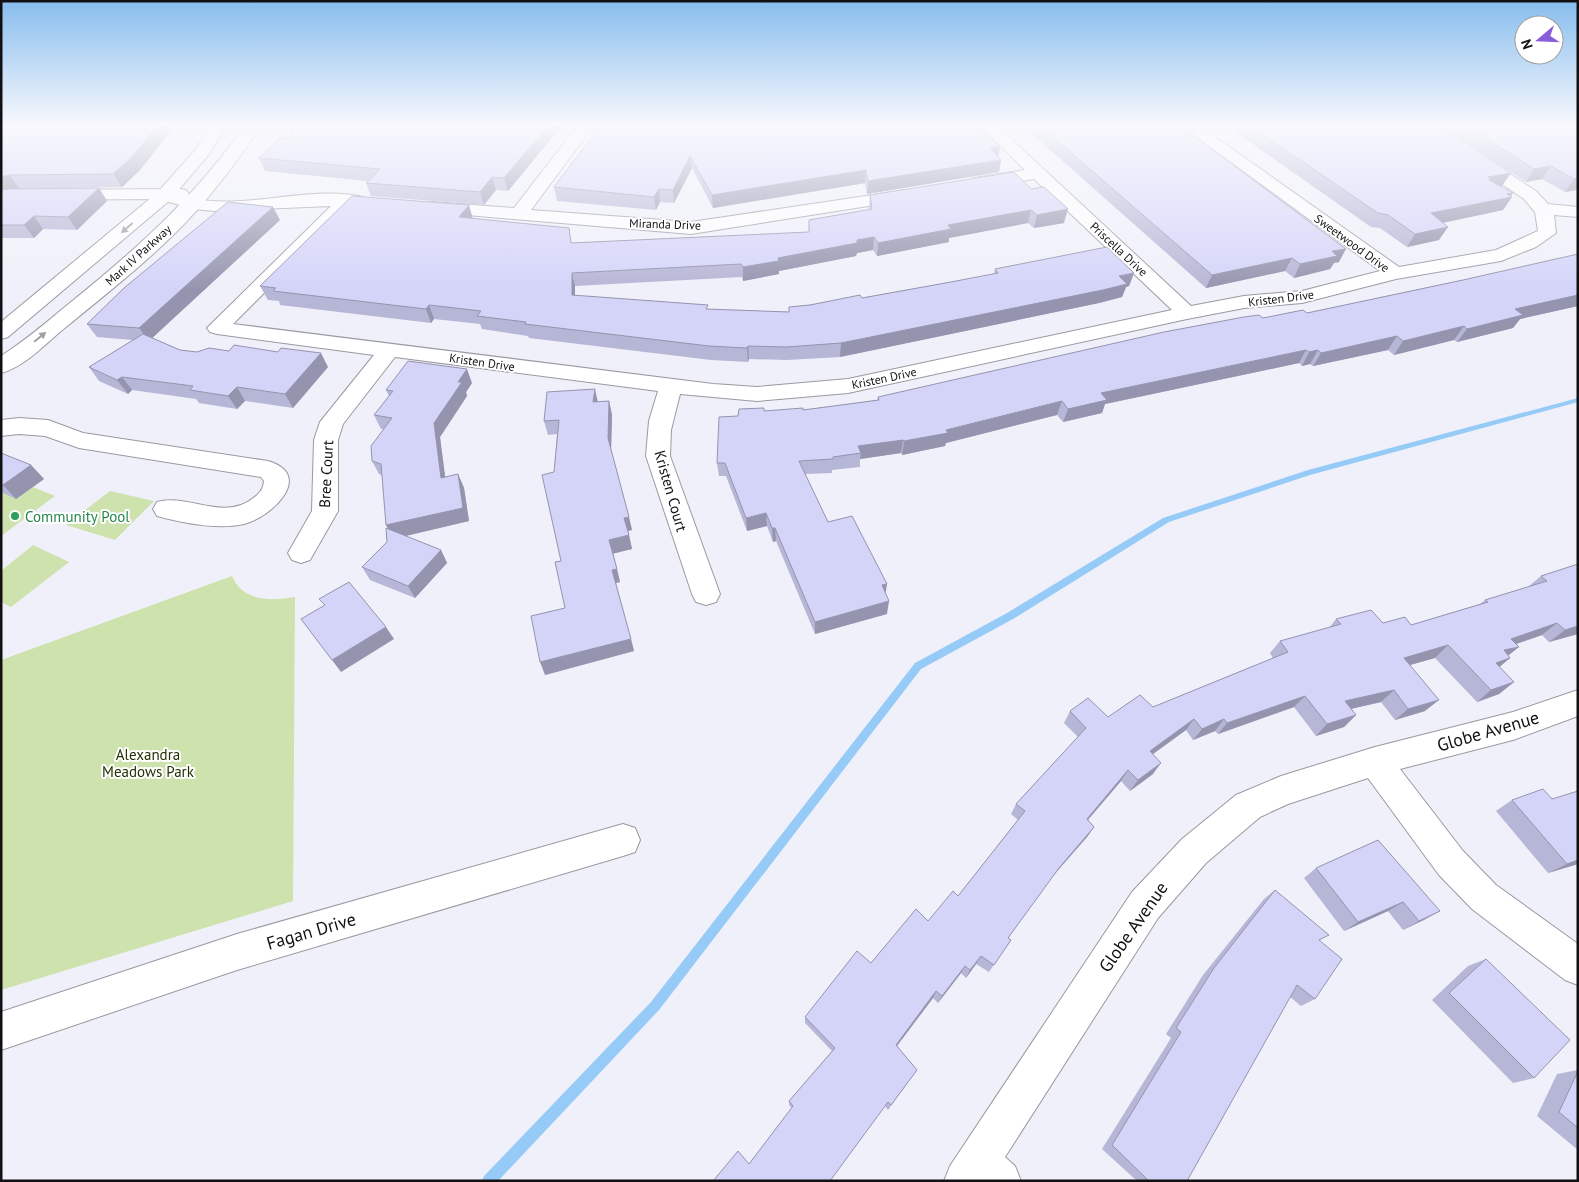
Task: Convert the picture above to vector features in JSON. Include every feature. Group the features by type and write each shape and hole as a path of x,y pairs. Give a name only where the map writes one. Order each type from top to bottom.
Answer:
{"street":[{"name":"Mark IV Parkway","path":"1,333 164,196 179,179"},
{"name":"Mark IV Parkway","path":"1,366 122,271 199,197 212,179"},
{"path":"519,214 545,179"},
{"path":"959,186 1001,179"},
{"name":"Priscella Drive","path":"1045,179 1187,313"},
{"name":"Sweetwood Drive","path":"1265,179 1395,273"},
{"path":"1508,179 1530,195 1544,209 1578,212"},
{"name":"Miranda Drive","path":"413,206 692,228 920,192"},
{"path":"1,198 19,195 164,196 199,197 259,204 318,200 375,203"},
{"name":"Kristen Drive","path":"346,200 216,328 671,387 757,394 848,386 1187,313 1244,302 1302,297 1395,273 1501,255 1547,233 1547,218 1544,209"},
{"name":"Bree Court","path":"301,553 325,511 326,440 332,422 389,350"},
{"name":"Kristen Court","path":"671,387 663,407 657,433 658,456 706,594"},
{"path":"1,428 19,426 48,428 79,440 268,470 276,478 275,491 264,505 242,515 231,518 166,509"},
{"name":"Globe Avenue","path":"981,1174 1145,905 1194,850 1248,806 1281,791 1375,761 1513,726 1578,703"},
{"path":"1375,761 1451,863 1484,897 1578,967"},
{"name":"Fagan Drive","path":"1,1031 238,952 623,840"}],"green space":[{"name":"Community Pool","path":"1,474 55,496 1,536"},
{"path":"110,491 154,501 115,540 66,525"},
{"path":"33,545 69,562 11,607 1,602 1,571"},
{"name":"Alexandra Meadows Park","path":"232,576 243,591 259,598 295,597 293,901 1,990 1,660"}],"building":[{"path":"370,179 490,179 480,192 366,183"},
{"path":"560,179 678,179 673,190 659,189 654,197 554,187"},
{"path":"703,179 810,179 712,195"},
{"path":"969,179 1021,179 1031,189 1044,187 1068,209 1037,215 1031,210 948,225 951,229 878,243 874,237 857,240 857,243 778,258 779,261 743,267 741,264 572,273 572,295 708,305 706,309 789,312 789,307 810,305 860,295 862,298 951,282 998,273 995,269 1107,247 1134,273 1119,276 1127,284 1103,290 841,343 787,347 748,346 747,348 709,346 525,324 526,322 477,316 481,311 429,305 426,309 273,291 276,288 260,286 352,196 469,205 459,217 569,228 571,243 809,232 809,220 872,209 870,195"},
{"path":"1102,179 1252,179 1346,249 1332,251 1337,256 1300,264 1292,258 1212,275"},
{"path":"1328,179 1491,179 1489,180 1513,193 1507,194 1512,197 1431,213 1448,227 1415,234 1388,215 1378,213"},
{"path":"99,188 68,217 34,216 24,225 1,225 1,190"},
{"path":"228,202 273,207 139,328 87,324 124,288"},
{"path":"1578,254 1578,295 1515,309 1523,315 1467,329 1464,326 1403,341 1397,336 1321,353 1318,350 1309,352 1306,350 1101,393 1107,400 1068,409 1062,401 946,430 948,433 904,441 858,446 861,453 833,457 833,459 799,461 828,522 852,516 887,584 882,585 889,601 815,622 775,528 772,528 766,513 746,518 725,463 717,463 719,417 738,416 739,409 764,408 764,411 803,408 803,410 879,400 878,397 1164,332 1259,315 1263,318 1303,310 1307,313"},
{"path":"143,334 180,350 197,352 209,348 229,351 234,345 278,352 281,348 321,353 285,394 237,387 228,396 190,390 193,386 122,377 117,380 89,367"},
{"path":"408,361 467,369 458,382 462,382 434,423 441,478 458,474 463,508 386,525 381,464 372,461 371,446 392,418 374,415 393,391 386,390"},
{"path":"595,389 593,402 609,401 608,438 629,517 624,518 629,535 609,540 617,569 612,570 631,639 540,662 531,616 565,608 555,562 561,561 542,475 554,472 559,420 544,421 547,392"},
{"path":"1,453 31,465 1,485"},
{"path":"386,528 441,550 408,586 362,567 387,542"},
{"path":"1578,564 1578,626 1565,630 1557,623 1511,639 1519,647 1504,650 1510,658 1496,663 1514,682 1491,690 1448,645 1404,658 1439,700 1408,709 1394,690 1345,701 1356,715 1327,724 1305,696 1227,723 1224,719 1202,729 1194,719 1150,751 1161,763 1138,780 1128,770 1087,819 1094,827 1059,868 1008,938 1011,940 994,965 981,956 970,970 965,966 942,996 936,991 896,1045 917,1070 891,1105 888,1102 830,1181 713,1181 738,1151 749,1164 793,1106 789,1101 835,1048 805,1017 857,951 871,963 916,909 928,921 953,891 958,896 1025,811 1016,804 1086,728 1070,711 1088,698 1108,717 1140,695 1153,707 1288,652 1280,641 1341,624 1336,619 1371,610 1383,623 1405,617 1411,625 1488,602 1485,600 1547,581 1541,576"},
{"path":"349,582 386,627 332,660 301,619 325,605 319,599"},
{"path":"1543,789 1552,799 1578,791 1578,860 1567,864 1512,800"},
{"path":"1378,840 1440,911 1419,921 1403,902 1358,922 1316,868"},
{"path":"1275,890 1329,935 1319,940 1342,959 1315,999 1297,985 1187,1181 1149,1181 1112,1145 1181,1032 1176,1028 1214,968"},
{"path":"1486,959 1570,1040 1534,1078 1449,993"},
{"path":"1578,1071 1578,1128 1559,1112"}],"waterway":[{"path":"489,1181 655,1006 918,666 1010,616 1166,520 1308,473 1578,400"}],"place":[{"name":"Community Pool","path":"15,516"}]}
